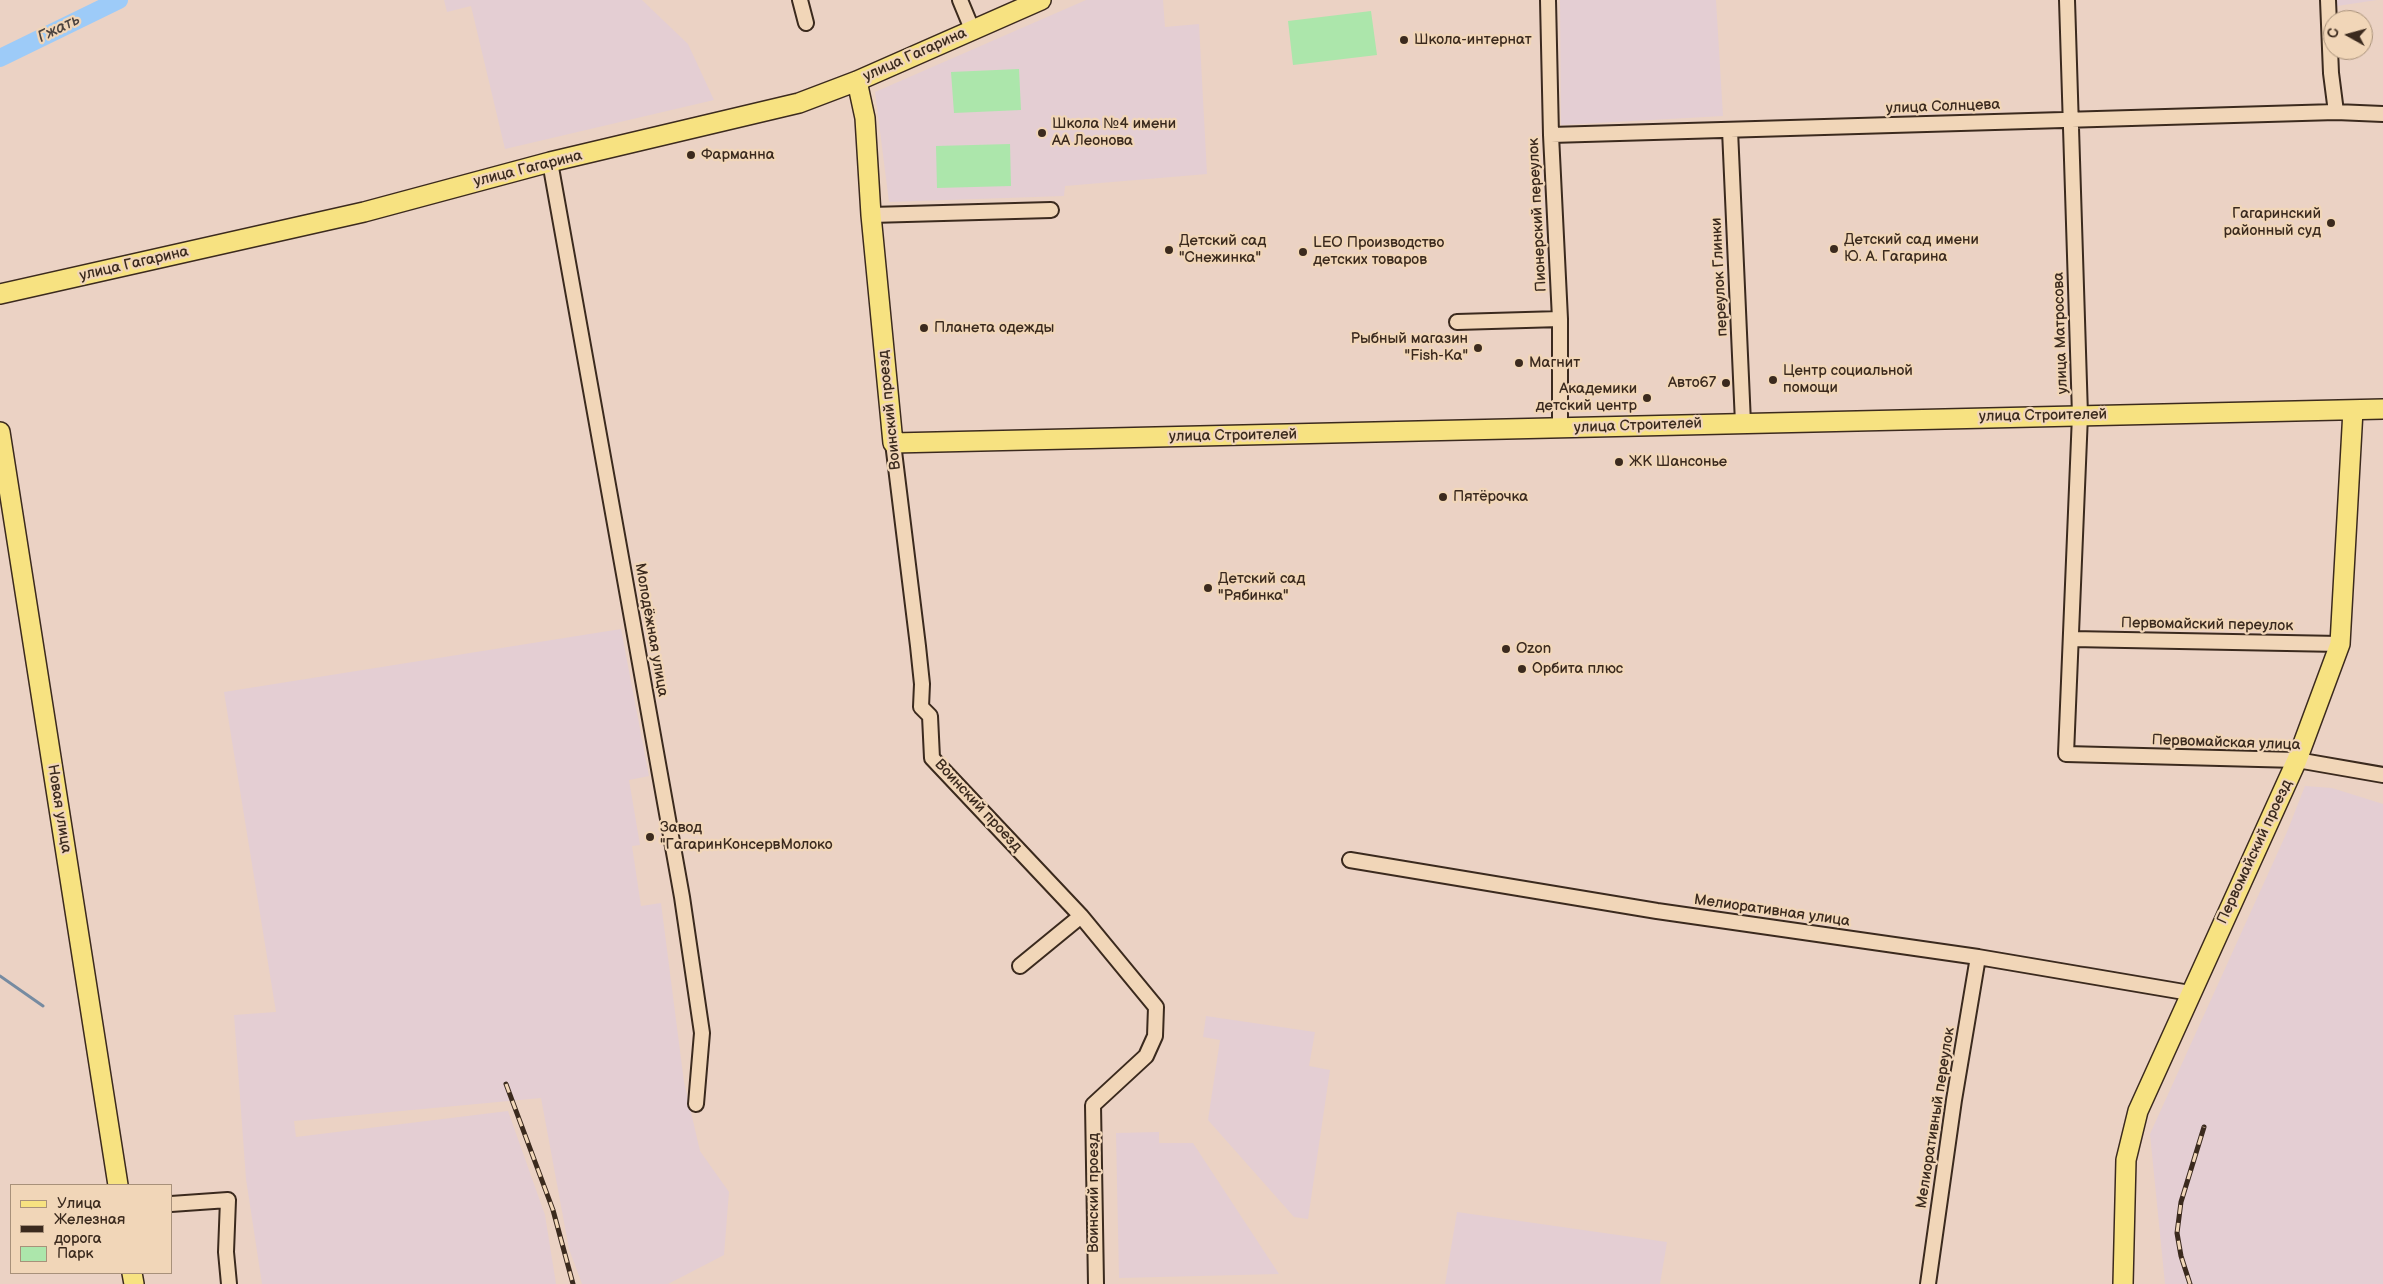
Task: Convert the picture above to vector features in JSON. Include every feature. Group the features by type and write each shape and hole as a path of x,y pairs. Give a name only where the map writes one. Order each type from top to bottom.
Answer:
{"main road":[{"name":"улица Гагарина","path":"0,294 364,212 550,162 798,103 857,81 1041,0"},
{"name":"Воинский проезд","path":"857,81 865,118 893,442"},
{"name":"улица Строителей","path":"893,442 1560,429 1743,423 2383,409"},
{"name":"Первомайский проезд","path":"2123,1284 2126,1160 2138,1111 2297,760 2340,644 2353,410"},
{"name":"Новая улица","path":"0,432 118,1184"}],"street":[{"path":"800,0 806,23"},
{"path":"960,0 972,29"},
{"name":"Пионерский переулок","path":"1548,0 1550,135 1560,320 1560,429"},
{"name":"улица Матросова","path":"2066,754 2080,415 2067,0"},
{"path":"2328,0 2331,73 2336,112"},
{"name":"улица Солнцева","path":"1550,135 2336,112 2383,114"},
{"name":"переулок Глинки","path":"1730,130 1743,423"},
{"name":"Молодёжная улица","path":"550,162 682,897 702,1034 696,1104"},
{"path":"872,215 1051,210"},
{"path":"1457,322 1560,320"},
{"name":"Воинский проезд","path":"893,442 918,646 922,684 921,706 930,716 932,758 1081,916 1156,1006 1154,1036 1146,1056 1093,1105 1096,1284"},
{"name":"Первомайский переулок","path":"2072,638 2340,644"},
{"name":"Первомайская улица","path":"2066,754 2297,760 2383,775"},
{"name":"Мелиоративная улица","path":"1350,860 1657,910 1978,957 2190,993"},
{"path":"1020,966 1081,916"},
{"name":"Мелиоративный переулок","path":"1928,1284 1954,1100 1978,957"},
{"path":"172,1204 228,1200 226,1252 229,1284"}],"shaded area":[{"path":"444,0 642,0 688,44 714,100 505,149 471,6 447,12"},
{"name":"Школа №4 имени АА Леонова","path":"1086,0 1163,0 1165,27 1199,24 1207,174 1065,186 1064,196 889,202 875,92"},
{"path":"1560,0 1716,0 1723,116 1561,125"},
{"path":"2337,0 2377,0 2337,6"},
{"path":"621,629 649,776 629,780 640,845 632,846 641,906 661,903 684,1082 700,1151 729,1192 724,1255 668,1284 582,1284 569,1249 541,1098 294,1121 296,1137 508,1111 545,1215 556,1284 262,1284 246,1179 234,1015 276,1012 224,692"},
{"path":"2305,786 2332,788 2383,804 2383,1284 2165,1284 2150,1134 2287,832"},
{"path":"1206,1016 1315,1032 1309,1066 1330,1070 1308,1219 1294,1217 1208,1120 1220,1040 1203,1037"},
{"path":"1159,1132 1159,1143 1193,1143 1279,1274 1119,1278 1116,1133"},
{"path":"1457,1212 1667,1242 1660,1284 1445,1284"}],"green space":[{"path":"1371,11 1377,55 1293,65 1288,21"},
{"path":"1019,69 1021,110 954,113 951,72"},
{"path":"1010,144 1011,186 937,188 936,146"}],"waterway":[{"name":"Гжать","path":"0,58 119,0"},
{"path":"0,976 43,1006"}],"railway":[{"path":"506,1084 553,1210 573,1284"},
{"path":"2190,1284 2181,1256 2177,1233 2181,1202 2204,1127"}],"place":[{"name":"Школа-интернат","path":"1404,40"},
{"name":"Школа №4 имени АА Леонова","path":"1042,133"},
{"name":"Фарманна","path":"691,155"},
{"name":"Гагаринский районный суд","path":"2331,223"},
{"name":"Детский сад имени Ю. А. Гагарина","path":"1834,249"},
{"name":"Детский сад \"Снежинка\"","path":"1169,250"},
{"name":"LEO Производство детских товаров","path":"1303,252"},
{"name":"Планета одежды","path":"924,328"},
{"name":"Рыбный магазин \"Fish-Ка\"","path":"1478,348"},
{"name":"Магнит","path":"1519,363"},
{"name":"Центр социальной помощи","path":"1773,380"},
{"name":"Авто67","path":"1726,383"},
{"name":"Академики детский центр","path":"1647,398"},
{"name":"ЖК Шансонье","path":"1619,462"},
{"name":"Пятёрочка","path":"1443,497"},
{"name":"Детский сад \"Рябинка\"","path":"1208,588"},
{"name":"Ozon","path":"1506,649"},
{"name":"Орбита плюс","path":"1522,669"},
{"name":"Завод \"ГагаринКонсервМолоко","path":"650,837"}]}
